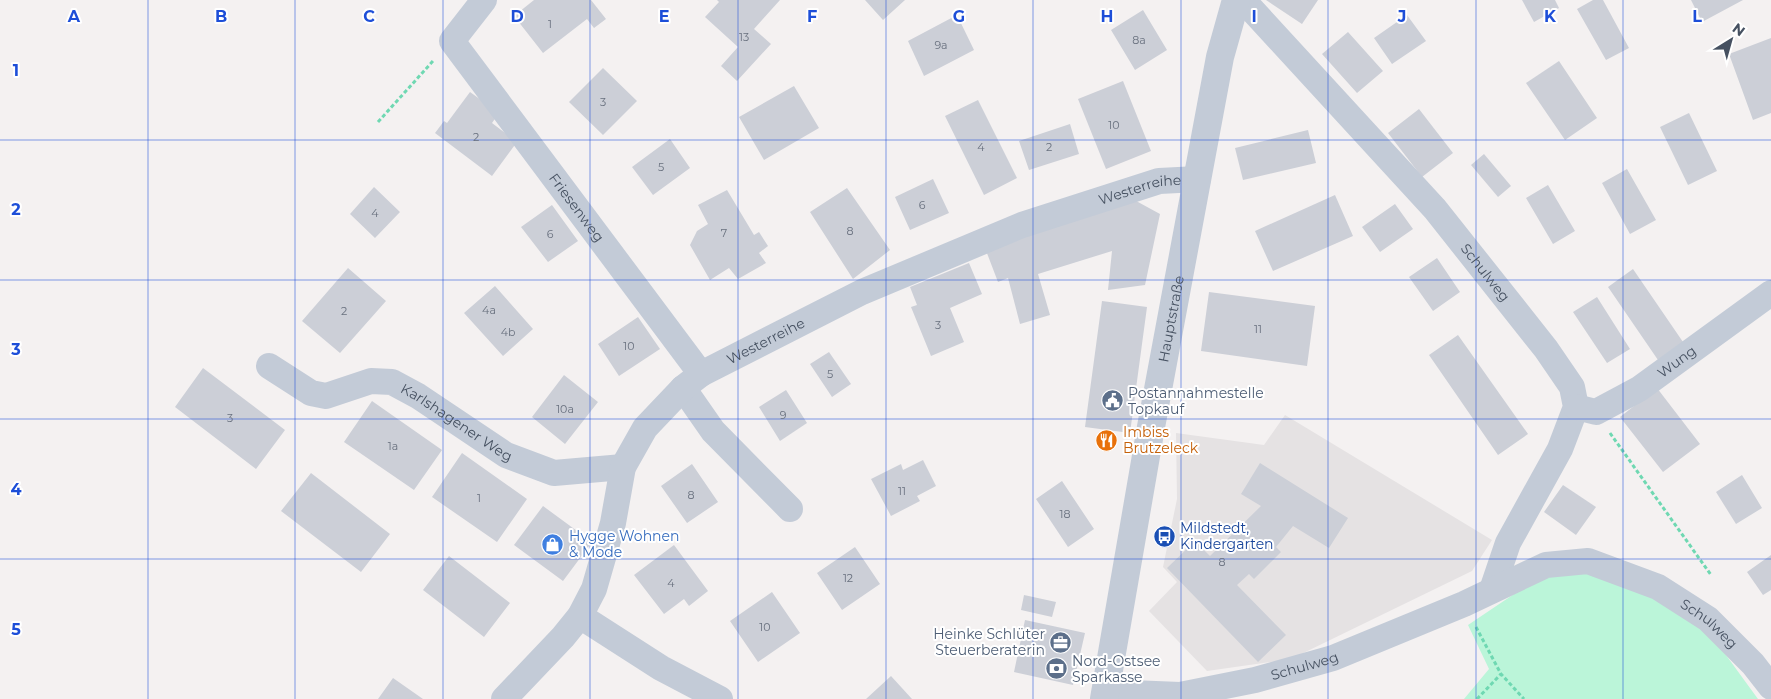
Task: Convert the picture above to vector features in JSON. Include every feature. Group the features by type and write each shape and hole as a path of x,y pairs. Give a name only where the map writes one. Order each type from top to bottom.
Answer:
{"street":[{"path":"452,41 484,0"},
{"name":"Hauptstraße","path":"1105,695 1151,427 1220,57 1236,0"},
{"name":"Schulweg","path":"1243,0 1435,209 1546,349 1586,410"},
{"name":"Friesenweg","path":"452,41 692,381 713,431 790,509"},
{"name":"Westerreihe","path":"504,699 563,637 580,616 594,590 613,523 622,467 644,428 692,381 862,292 1022,225 1160,181 1198,178"},
{"name":"Wung","path":"1586,410 1640,389 1771,292"},
{"name":"Karlshagener Weg","path":"269,366 311,393 326,396 371,381 392,382 418,396 506,455 554,473 622,467"},
{"path":"1492,590 1508,543 1560,449 1586,410"},
{"name":"Schulweg","path":"1105,695 1180,695 1255,680 1333,658 1464,604 1546,565 1588,561 1658,587 1708,619 1753,664 1771,687"},
{"path":"580,616 660,668 720,699"}],"path":[{"path":"378,122 452,41"},
{"path":"1586,410 1711,575"},
{"path":"1464,604 1501,674 1524,699"},
{"path":"1477,699 1501,674"}],"shaded area":[{"path":"1285,415 1492,540 1472,571 1291,659 1207,671 1149,611 1177,582 1163,567 1177,499 1176,433 1264,445"}],"green space":[{"path":"1603,572 1661,594 1715,640 1758,699 1464,699 1489,669 1468,625 1544,574"}],"building":[{"path":"534,0 591,0 606,19 594,28 587,19 543,53 514,16"},
{"path":"717,0 780,0 754,29 771,44 737,81 721,66 738,47 705,17 719,2"},
{"path":"865,0 905,0 883,20"},
{"path":"1266,0 1318,0 1302,24"},
{"path":"1522,0 1555,0 1559,8 1534,22"},
{"path":"1593,0 1603,0 1629,48 1606,60 1577,9"},
{"path":"1691,0 1743,0 1702,22"},
{"path":"1143,10 1167,50 1135,70 1111,30"},
{"path":"957,15 974,50 924,76 908,41"},
{"path":"1407,15 1426,41 1392,64 1374,38"},
{"path":"1348,32 1383,71 1357,93 1322,54"},
{"path":"1771,38 1771,113 1753,120 1729,54"},
{"path":"1559,61 1597,118 1565,140 1526,83"},
{"path":"603,68 637,101 603,135 569,102"},
{"path":"1123,81 1151,151 1106,169 1078,99"},
{"path":"794,86 819,128 764,160 739,117"},
{"path":"470,92 499,113 492,123 517,142 492,176 435,133 444,121 447,123"},
{"path":"978,100 1017,178 984,195 945,116"},
{"path":"1419,109 1453,153 1422,177 1388,133"},
{"path":"1689,113 1717,171 1688,185 1660,127"},
{"path":"1070,124 1079,154 1029,170 1019,141"},
{"path":"1308,130 1316,163 1243,180 1235,148"},
{"path":"670,139 690,168 653,195 632,167"},
{"path":"1484,154 1511,186 1498,197 1471,165"},
{"path":"1627,169 1656,220 1630,234 1602,183"},
{"path":"933,179 949,213 910,230 895,197"},
{"path":"1548,185 1575,231 1553,244 1526,198"},
{"path":"374,187 400,212 375,238 350,214"},
{"path":"847,188 890,250 853,279 810,212"},
{"path":"727,190 754,235 759,232 768,246 759,253 766,263 738,279 729,268 710,280 690,245 697,231 708,224 698,205"},
{"path":"1335,195 1353,236 1273,271 1255,231"},
{"path":"1127,196 1160,214 1145,285 1108,290 1112,251 1038,274 1050,315 1020,324 1008,278 998,282 985,248"},
{"path":"1395,204 1413,229 1380,252 1362,227"},
{"path":"552,205 578,241 548,262 521,227"},
{"path":"1437,258 1460,292 1433,311 1409,277"},
{"path":"969,263 982,294 950,308 964,342 931,356 911,307 917,305 910,287"},
{"path":"348,268 386,301 340,353 302,321"},
{"path":"1633,269 1683,342 1658,360 1608,287"},
{"path":"495,286 533,329 503,356 464,313"},
{"path":"1209,292 1315,306 1307,366 1201,351"},
{"path":"1597,297 1630,349 1607,363 1573,312"},
{"path":"1102,301 1147,307 1130,433 1085,427"},
{"path":"638,317 660,349 619,376 598,344"},
{"path":"1458,335 1528,434 1498,455 1429,355"},
{"path":"829,352 851,384 832,397 810,364"},
{"path":"203,368 285,430 256,469 175,407"},
{"path":"564,375 598,402 565,444 532,417"},
{"path":"1657,388 1700,444 1663,472 1620,417"},
{"path":"786,390 807,423 780,441 759,407"},
{"path":"372,401 442,450 414,490 344,442"},
{"path":"462,453 527,499 497,542 432,497"},
{"path":"923,460 936,486 917,496 920,501 891,516 871,479 901,464 903,470"},
{"path":"1260,463 1348,518 1329,548 1293,526 1276,547 1281,552 1254,579 1249,574 1237,585 1286,635 1258,662 1167,568 1195,541 1210,556 1261,506 1241,494"},
{"path":"692,464 718,502 687,523 661,486"},
{"path":"311,473 390,534 361,572 281,511"},
{"path":"1742,475 1762,508 1736,524 1716,492"},
{"path":"1062,481 1094,529 1068,547 1036,499"},
{"path":"1563,485 1596,507 1576,535 1544,512"},
{"name":"Hygge Wohnen & Mode","path":"543,506 592,542 563,581 514,545"},
{"path":"674,545 708,591 689,606 684,599 664,614 634,575"},
{"path":"855,547 880,584 842,610 817,573"},
{"path":"1771,555 1771,590 1763,595 1747,572"},
{"path":"449,556 510,603 484,637 423,590"},
{"path":"772,592 800,633 758,662 730,621"},
{"path":"1024,595 1056,602 1052,617 1021,610"},
{"path":"1025,620 1085,633 1073,685 1014,672"},
{"path":"891,676 912,699 866,699"},
{"path":"393,678 423,699 378,699"}],"place":[{"name":"Postannahmestelle Topkauf","path":"1112,401"},
{"name":"Imbiss Brutzeleck","path":"1107,440"},
{"name":"Mildstedt, Kindergarten","path":"1164,536"},
{"name":"Hygge Wohnen & Mode","path":"553,544"},
{"name":"Heinke Schlüter Steuerberaterin","path":"1061,642"},
{"name":"Nord-Ostsee Sparkasse","path":"1056,669"}]}
